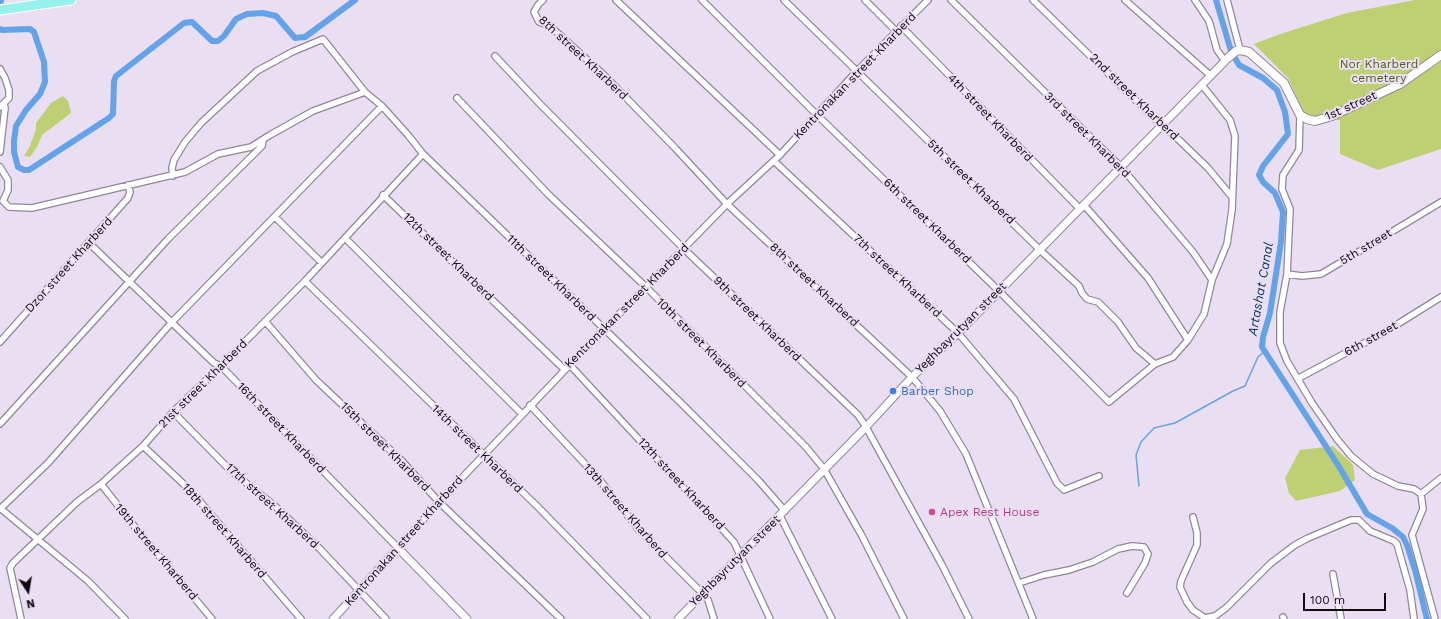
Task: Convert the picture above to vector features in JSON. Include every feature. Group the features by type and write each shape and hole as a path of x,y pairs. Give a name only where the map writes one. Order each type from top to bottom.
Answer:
{"main road":[{"path":"0,10 22,4 71,0"},
{"path":"1232,55 1249,52 1284,83 1300,115"},
{"name":"1st street","path":"1300,115 1315,121 1332,116 1400,84 1441,55"}],"street":[{"name":"8th street Kharberd","path":"543,0 534,12 539,22 550,26 605,76 727,204 912,377 940,411 966,454 1033,619"},
{"path":"616,0 780,155"},
{"name":"6th street Kharberd","path":"702,0 816,114 999,291 1109,402 1155,364"},
{"name":"5th street Kharberd","path":"784,0 856,72 1040,250 1080,286 1082,293 1087,299 1098,302 1118,322 1136,348 1155,364"},
{"path":"865,0 896,31"},
{"name":"Kentronakan street Kharberd","path":"333,619 360,591 439,502 564,369 646,288 727,204 780,155 856,72 928,0"},
{"name":"3rd street Kharberd","path":"951,0 1121,167 1193,252 1212,280"},
{"name":"2nd street Kharberd","path":"1034,0 1162,126 1180,140 1208,168 1232,197"},
{"path":"1125,0 1210,76"},
{"path":"1195,0 1209,21 1217,50 1232,55 1227,0"},
{"name":"4th street Kharberd","path":"901,26 1082,207 1148,278 1188,340"},
{"name":"11th street Kharberd","path":"173,176 172,168 174,160 185,142 201,123 256,71 292,52 323,39 365,92 382,106 423,154 604,328 753,475 782,513 832,619"},
{"name":"Yeghbayrutyan street","path":"678,619 866,427 912,377 958,333 1232,55"},
{"name":"9th street Kharberd","path":"495,56 539,103 684,249 858,415 942,565 969,619"},
{"path":"0,69 9,90 9,98 2,105 5,108 0,152"},
{"path":"1155,364 1173,357 1188,340 1204,314 1212,280 1227,244 1232,210 1235,136 1230,120 1202,85"},
{"path":"0,167 8,180 8,190 2,202 9,207 32,208 185,172 218,154 251,147 313,111 365,92"},
{"name":"10th street Kharberd","path":"457,98 549,195 646,288 806,447 824,469 862,536 904,619"},
{"path":"125,619 88,581 0,509 48,463 172,322 275,218 382,106"},
{"path":"1300,115 1298,150 1283,175 1282,189 1290,209 1287,274 1280,312 1280,343 1287,361 1312,403 1337,439 1351,456 1373,474 1398,486 1414,489 1421,494 1423,509 1412,535 1435,619"},
{"path":"0,424 168,239 262,146 263,140"},
{"name":"21st street Kharberd","path":"21,619 10,568 13,563 77,502 101,484 144,446 173,412 305,281 383,195 423,154"},
{"name":"7th street Kharberd","path":"774,161 958,333 1014,399 1057,483 1064,490 1099,476"},
{"name":"Dzor street Kharberd","path":"0,342 128,198 130,192 128,185"},
{"name":"12th street Kharberd","path":"383,195 564,369"},
{"name":"5th street","path":"1287,274 1302,276 1321,274 1441,202"},
{"path":"275,218 321,262"},
{"path":"345,238 522,414"},
{"name":"16th street Kharberd","path":"88,244 214,363 221,366 467,619"},
{"name":"14th street Kharberd","path":"305,281 538,507 640,610 647,619"},
{"name":"6th street","path":"1298,378 1385,332 1441,296"},
{"name":"15th street Kharberd","path":"265,321 316,380 403,462 439,502 561,619"},
{"name":"12th street Kharberd","path":"569,364 734,542 770,619"},
{"name":"13th street Kharberd","path":"530,405 599,479 639,530 703,594 708,600 714,619"},
{"name":"17th street Kharberd","path":"173,412 230,470 275,506 320,549 386,619"},
{"name":"18th street Kharberd","path":"144,446 190,490 301,619"},
{"path":"1421,494 1438,483 1441,478"},
{"name":"19th street Kharberd","path":"101,484 138,532 212,619"},
{"path":"1193,517 1197,533 1197,545 1180,581 1180,587 1187,602 1200,616 1208,619 1226,608 1277,559 1295,545 1351,520 1360,521 1370,530 1394,541 1397,544 1410,590 1414,619"},
{"path":"1019,583 1093,562 1118,548 1132,546 1144,547 1148,554 1145,563 1127,593"},
{"path":"1333,574 1341,619"}],"green space":[{"name":"Nor Kharberd cemetery","path":"1415,0 1441,0 1441,149 1378,170 1340,154 1340,120 1307,119 1288,78 1254,44 1280,34 1347,13"},
{"path":"63,96 68,101 71,113 42,135 37,147 30,157 24,156 30,146 36,129 36,123 51,103"},
{"path":"1333,446 1353,465 1355,480 1340,491 1296,501 1289,493 1285,478 1300,450"}],"waterway":[{"name":"Artashat Canal","path":"0,29 30,29 34,32 44,62 45,82 40,94 26,110 16,126 14,152 18,167 24,170 29,170 109,118 113,114 114,81 116,76 184,23 192,22 212,41 218,41 224,36 236,19 247,14 263,13 276,16 295,38 305,37 355,0"},
{"name":"Artashat Canal","path":"1216,0 1231,51 1239,65 1263,78 1277,90 1285,112 1288,134 1263,166 1259,175 1263,182 1275,193 1283,212 1281,242 1270,313 1263,337 1262,347 1338,465 1367,514 1392,528 1403,537 1415,570 1427,619"},
{"path":"1139,486 1136,455 1141,442 1154,428 1175,423 1245,386 1258,357 1265,351"}],"place":[{"name":"Barber Shop","path":"893,391"},
{"name":"Apex Rest House","path":"932,512"}]}
